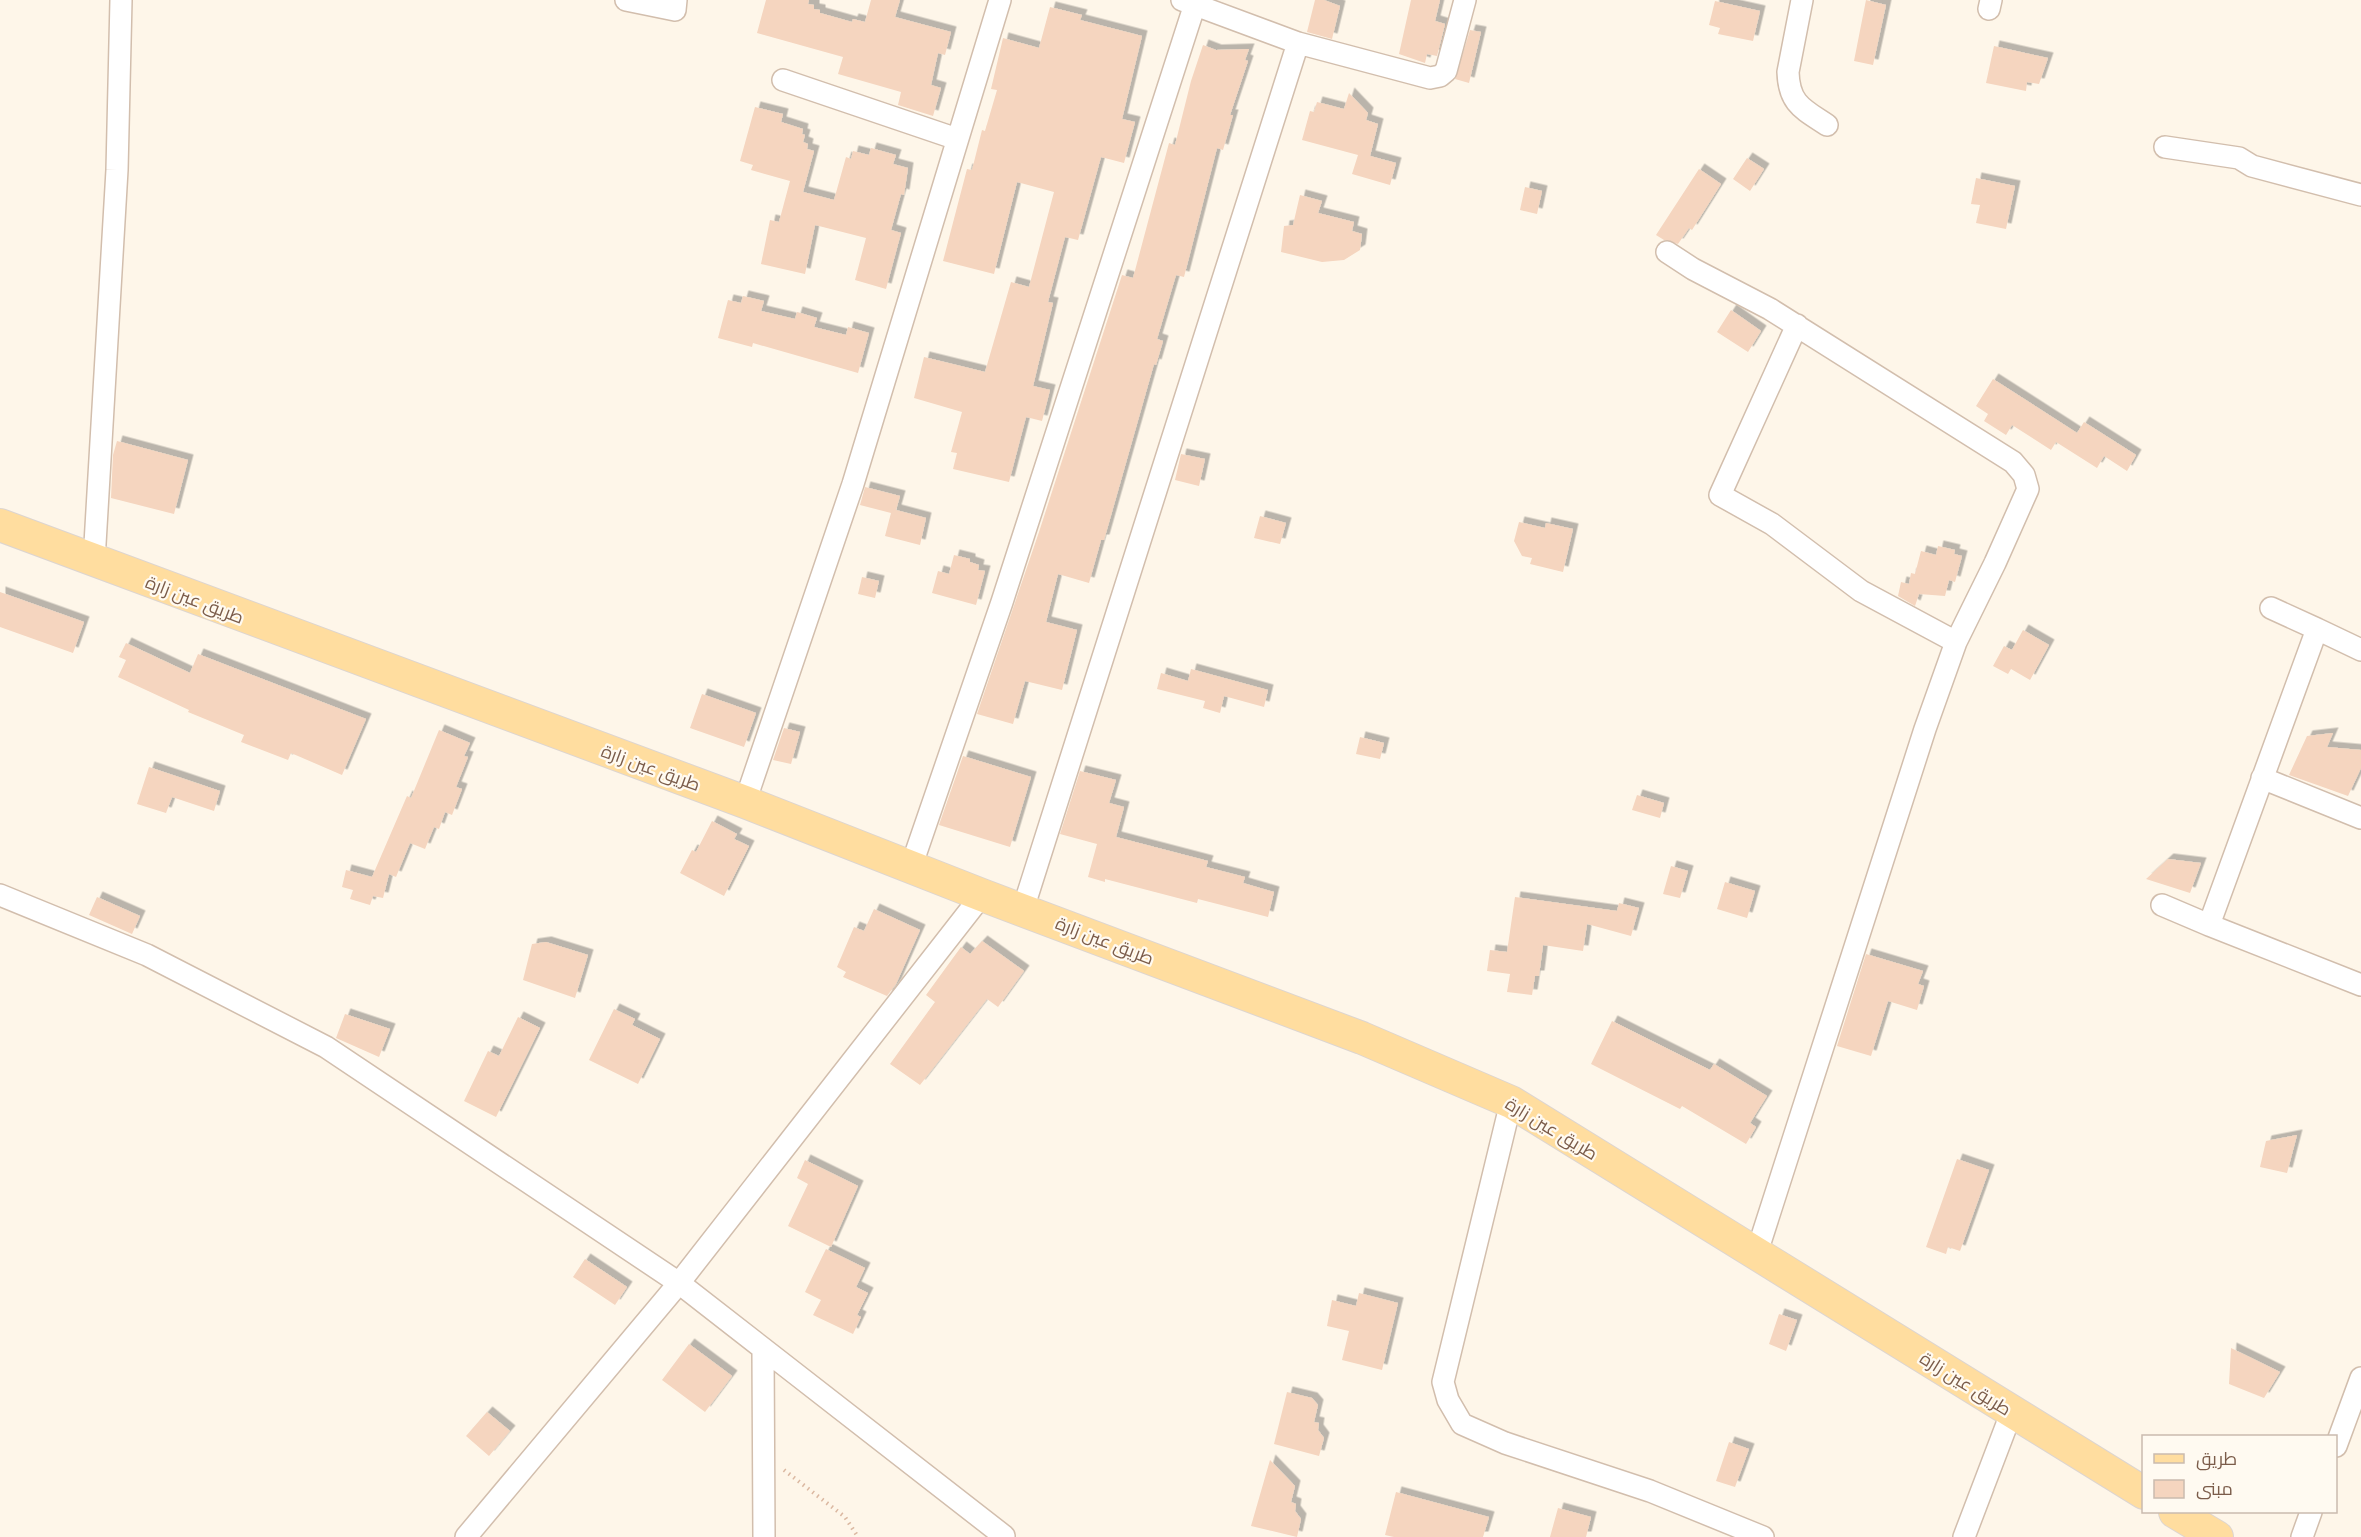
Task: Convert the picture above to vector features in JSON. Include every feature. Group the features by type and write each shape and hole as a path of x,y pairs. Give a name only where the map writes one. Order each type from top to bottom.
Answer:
{"main road":[{"name":"طريق عين زارة","path":"0,525 745,802 982,896 1023,909 1362,1038 1510,1102 2142,1491"},
{"path":"2177,1513 2217,1537"}],"street":[{"path":"94,561 117,170 121,0"},
{"path":"626,0 675,10 676,0"},
{"path":"745,802 853,484 1000,0"},
{"path":"911,867 1002,602 1188,2 1298,43 1368,63 1436,77 1446,71 1465,0"},
{"path":"1802,0 1788,83 1791,98 1802,109 1827,125"},
{"path":"1023,909 1298,43"},
{"path":"783,81 957,139"},
{"path":"2165,147 2239,158 2252,166 2361,195"},
{"path":"1667,252 1797,326 2013,462 2024,475 2028,489 1956,642 1918,751 1757,1252"},
{"path":"1797,326 1720,495 1772,524 1861,591 1956,642"},
{"path":"2271,608 2361,650"},
{"path":"2209,925 2317,629"},
{"path":"2262,778 2361,818"},
{"path":"0,895 147,955 326,1047 680,1283 763,1351 1004,1536"},
{"path":"466,1537 680,1283 982,896"},
{"path":"2162,904 2361,985"},
{"path":"1510,1102 1443,1382 1448,1400 1462,1424 1505,1443 1650,1491 1763,1537"},
{"path":"763,1351 764,1537"},
{"path":"2337,1443 2361,1378"},
{"path":"1964,1537 2012,1411"},
{"path":"2302,1537 2311,1513"}],"path":[{"path":"764,1451 796,1481 844,1517 858,1537"}],"building":[{"path":"766,0 809,0 808,4 814,5 814,9 820,10 820,13 852,22 853,19 865,22 871,0 900,0 895,17 951,32 945,55 938,53 931,85 941,88 933,116 898,105 901,92 838,74 843,57 757,33"},
{"path":"1315,0 1324,0 1340,6 1332,39 1307,32"},
{"path":"1411,0 1440,0 1435,21 1445,24 1437,56 1427,54 1425,63 1399,54"},
{"path":"1866,0 1886,5 1873,65 1854,61"},
{"path":"1715,1 1760,11 1753,41 1718,34 1720,28 1709,25"},
{"path":"1050,7 1082,15 1080,20 1142,36 1122,119 1135,122 1124,163 1101,157 1078,240 1065,237 1048,302 1053,303 1033,386 1050,390 1042,421 1026,417 1009,482 953,469 957,453 951,452 962,412 914,398 924,357 985,372 1011,282 1029,287 1054,192 1017,182 994,274 943,261 967,169 972,170 982,130 985,131 997,90 991,89 1003,38 1039,48"},
{"path":"1470,30 1481,32 1469,83 1455,79"},
{"path":"1203,45 1216,50 1249,49 1245,60 1248,61 1230,115 1233,115 1223,150 1217,148 1184,277 1176,275 1157,339 1163,341 1156,365 1154,364 1104,540 1101,540 1089,583 1058,574 1046,622 1077,630 1062,690 1025,681 1013,724 977,714 1122,275 1133,278 1169,143 1175,145 1191,81"},
{"path":"1994,46 2048,58 2039,84 2027,82 2026,91 1986,83"},
{"path":"1349,93 1368,113 1366,120 1378,124 1370,156 1396,163 1390,185 1352,174 1358,155 1302,140 1310,111 1314,112 1317,102 1344,109"},
{"path":"755,107 783,114 781,122 803,129 802,134 805,135 803,142 808,144 807,149 814,151 803,192 834,200 846,157 851,159 853,151 869,155 871,148 896,155 893,164 908,168 904,195 901,194 891,230 901,233 886,289 855,280 866,238 815,225 805,274 761,264 770,220 779,222 790,181 751,170 753,165 740,161"},
{"path":"1747,158 1764,169 1750,191 1733,179"},
{"path":"1699,169 1721,184 1692,230 1689,228 1678,244 1664,240 1656,235"},
{"path":"1976,178 2015,186 2006,229 1976,223 1980,205 1971,204"},
{"path":"1525,187 1542,191 1537,214 1520,210"},
{"path":"1300,195 1322,201 1318,213 1354,222 1352,231 1362,234 1360,250 1344,260 1322,262 1281,252 1284,226 1293,225"},
{"path":"743,296 764,301 761,311 795,319 797,312 817,318 814,327 846,335 848,327 869,333 858,373 753,343 752,347 718,338 728,300 741,303"},
{"path":"1731,310 1761,331 1748,352 1717,332"},
{"path":"1993,379 2077,433 2084,422 2136,455 2127,471 2104,456 2097,468 2056,442 2051,450 2012,425 2006,435 1984,421 1988,414 1976,406"},
{"path":"117,441 188,460 174,514 111,498 113,455"},
{"path":"1181,454 1205,459 1199,486 1175,480"},
{"path":"865,487 900,496 896,510 926,518 920,545 885,536 891,513 860,505"},
{"path":"1260,516 1286,523 1280,544 1254,538"},
{"path":"1519,522 1545,528 1546,523 1573,529 1563,572 1530,564 1532,558 1522,556 1514,541"},
{"path":"1938,546 1955,550 1954,554 1962,556 1955,582 1949,580 1945,596 1919,594 1915,606 1898,596 1901,582 1909,584 1911,573 1915,574 1921,551 1936,555"},
{"path":"954,555 970,559 970,562 979,565 978,570 985,571 976,605 932,593 938,571 949,574"},
{"path":"862,577 879,581 875,598 858,594"},
{"path":"0,592 84,622 73,653 0,627"},
{"path":"2023,630 2049,645 2030,680 2011,669 2008,674 1993,666 2004,646 2012,650"},
{"path":"126,643 190,673 198,654 366,719 342,775 291,753 288,760 241,742 244,735 188,712 189,710 118,677 126,660 119,657"},
{"path":"1191,669 1268,690 1264,707 1224,696 1220,713 1203,708 1205,701 1157,689 1161,673 1188,681"},
{"path":"702,694 756,713 744,747 690,728"},
{"path":"784,728 800,732 791,764 773,760"},
{"path":"439,730 470,743 464,756 468,757 456,787 462,789 452,815 445,812 439,829 434,827 425,849 410,843 396,877 389,874 383,898 373,896 370,905 350,899 353,890 342,887 346,870 372,877 407,796 411,798"},
{"path":"2333,733 2327,747 2361,750 2361,768 2348,796 2289,775 2307,736"},
{"path":"1360,737 1384,743 1380,759 1356,754"},
{"path":"963,756 1031,777 1010,847 939,825"},
{"path":"149,767 220,791 214,811 172,797 166,813 137,804"},
{"path":"1080,771 1116,780 1109,803 1124,807 1116,837 1208,861 1206,867 1245,877 1243,883 1274,892 1268,917 1198,899 1197,903 1105,879 1105,882 1088,877 1097,844 1060,834"},
{"path":"1637,795 1664,803 1660,818 1632,810"},
{"path":"712,821 737,834 734,839 749,846 724,896 680,873 692,850 696,852"},
{"path":"2168,859 2201,863 2190,893 2146,879"},
{"path":"1671,866 1688,871 1680,898 1663,894"},
{"path":"1725,882 1755,891 1747,918 1717,909"},
{"path":"97,897 140,916 132,934 89,915"},
{"path":"1515,897 1617,911 1619,903 1639,908 1631,936 1587,924 1583,951 1543,945 1539,976 1535,976 1532,995 1507,992 1510,974 1487,971 1490,950 1507,952"},
{"path":"874,909 920,930 896,984 887,996 843,977 846,972 837,967 854,927 864,931"},
{"path":"982,941 1024,971 998,1007 987,999 920,1085 890,1064 935,1002 926,995 961,947 970,954"},
{"path":"546,942 588,955 575,998 523,980 532,944"},
{"path":"1866,954 1923,971 1918,984 1924,986 1917,1010 1888,1001 1871,1056 1837,1046"},
{"path":"614,1009 635,1019 632,1025 660,1039 638,1084 589,1060"},
{"path":"345,1014 390,1029 379,1057 336,1038"},
{"path":"518,1017 540,1028 496,1117 464,1101 488,1051 499,1056"},
{"path":"1612,1021 1710,1070 1714,1064 1767,1096 1750,1123 1756,1127 1746,1144 1682,1106 1680,1109 1591,1064"},
{"path":"2297,1135 2287,1173 2260,1167 2266,1141"},
{"path":"1957,1159 1989,1170 1960,1251 1948,1247 1946,1254 1926,1247"},
{"path":"805,1160 858,1186 831,1247 788,1226 808,1184 797,1178"},
{"path":"826,1249 865,1268 856,1287 868,1293 857,1315 861,1317 853,1334 813,1315 821,1300 805,1292"},
{"path":"585,1259 627,1287 615,1305 573,1277"},
{"path":"1359,1293 1398,1303 1382,1370 1342,1360 1349,1331 1327,1326 1332,1300 1356,1306"},
{"path":"1779,1314 1797,1320 1786,1351 1769,1344"},
{"path":"689,1344 732,1376 705,1412 662,1380"},
{"path":"2231,1348 2280,1372 2264,1398 2229,1384"},
{"path":"1287,1392 1312,1398 1318,1405 1314,1422 1319,1423 1318,1430 1324,1438 1319,1456 1274,1444"},
{"path":"487,1412 510,1431 489,1456 466,1436"},
{"path":"1729,1442 1749,1449 1735,1487 1716,1481"},
{"path":"1270,1460 1295,1486 1291,1502 1296,1504 1295,1511 1301,1519 1297,1537 1251,1526"},
{"path":"1396,1492 1489,1517 1483,1537 1394,1537 1385,1535"},
{"path":"1558,1508 1591,1517 1586,1537 1550,1537"}]}
